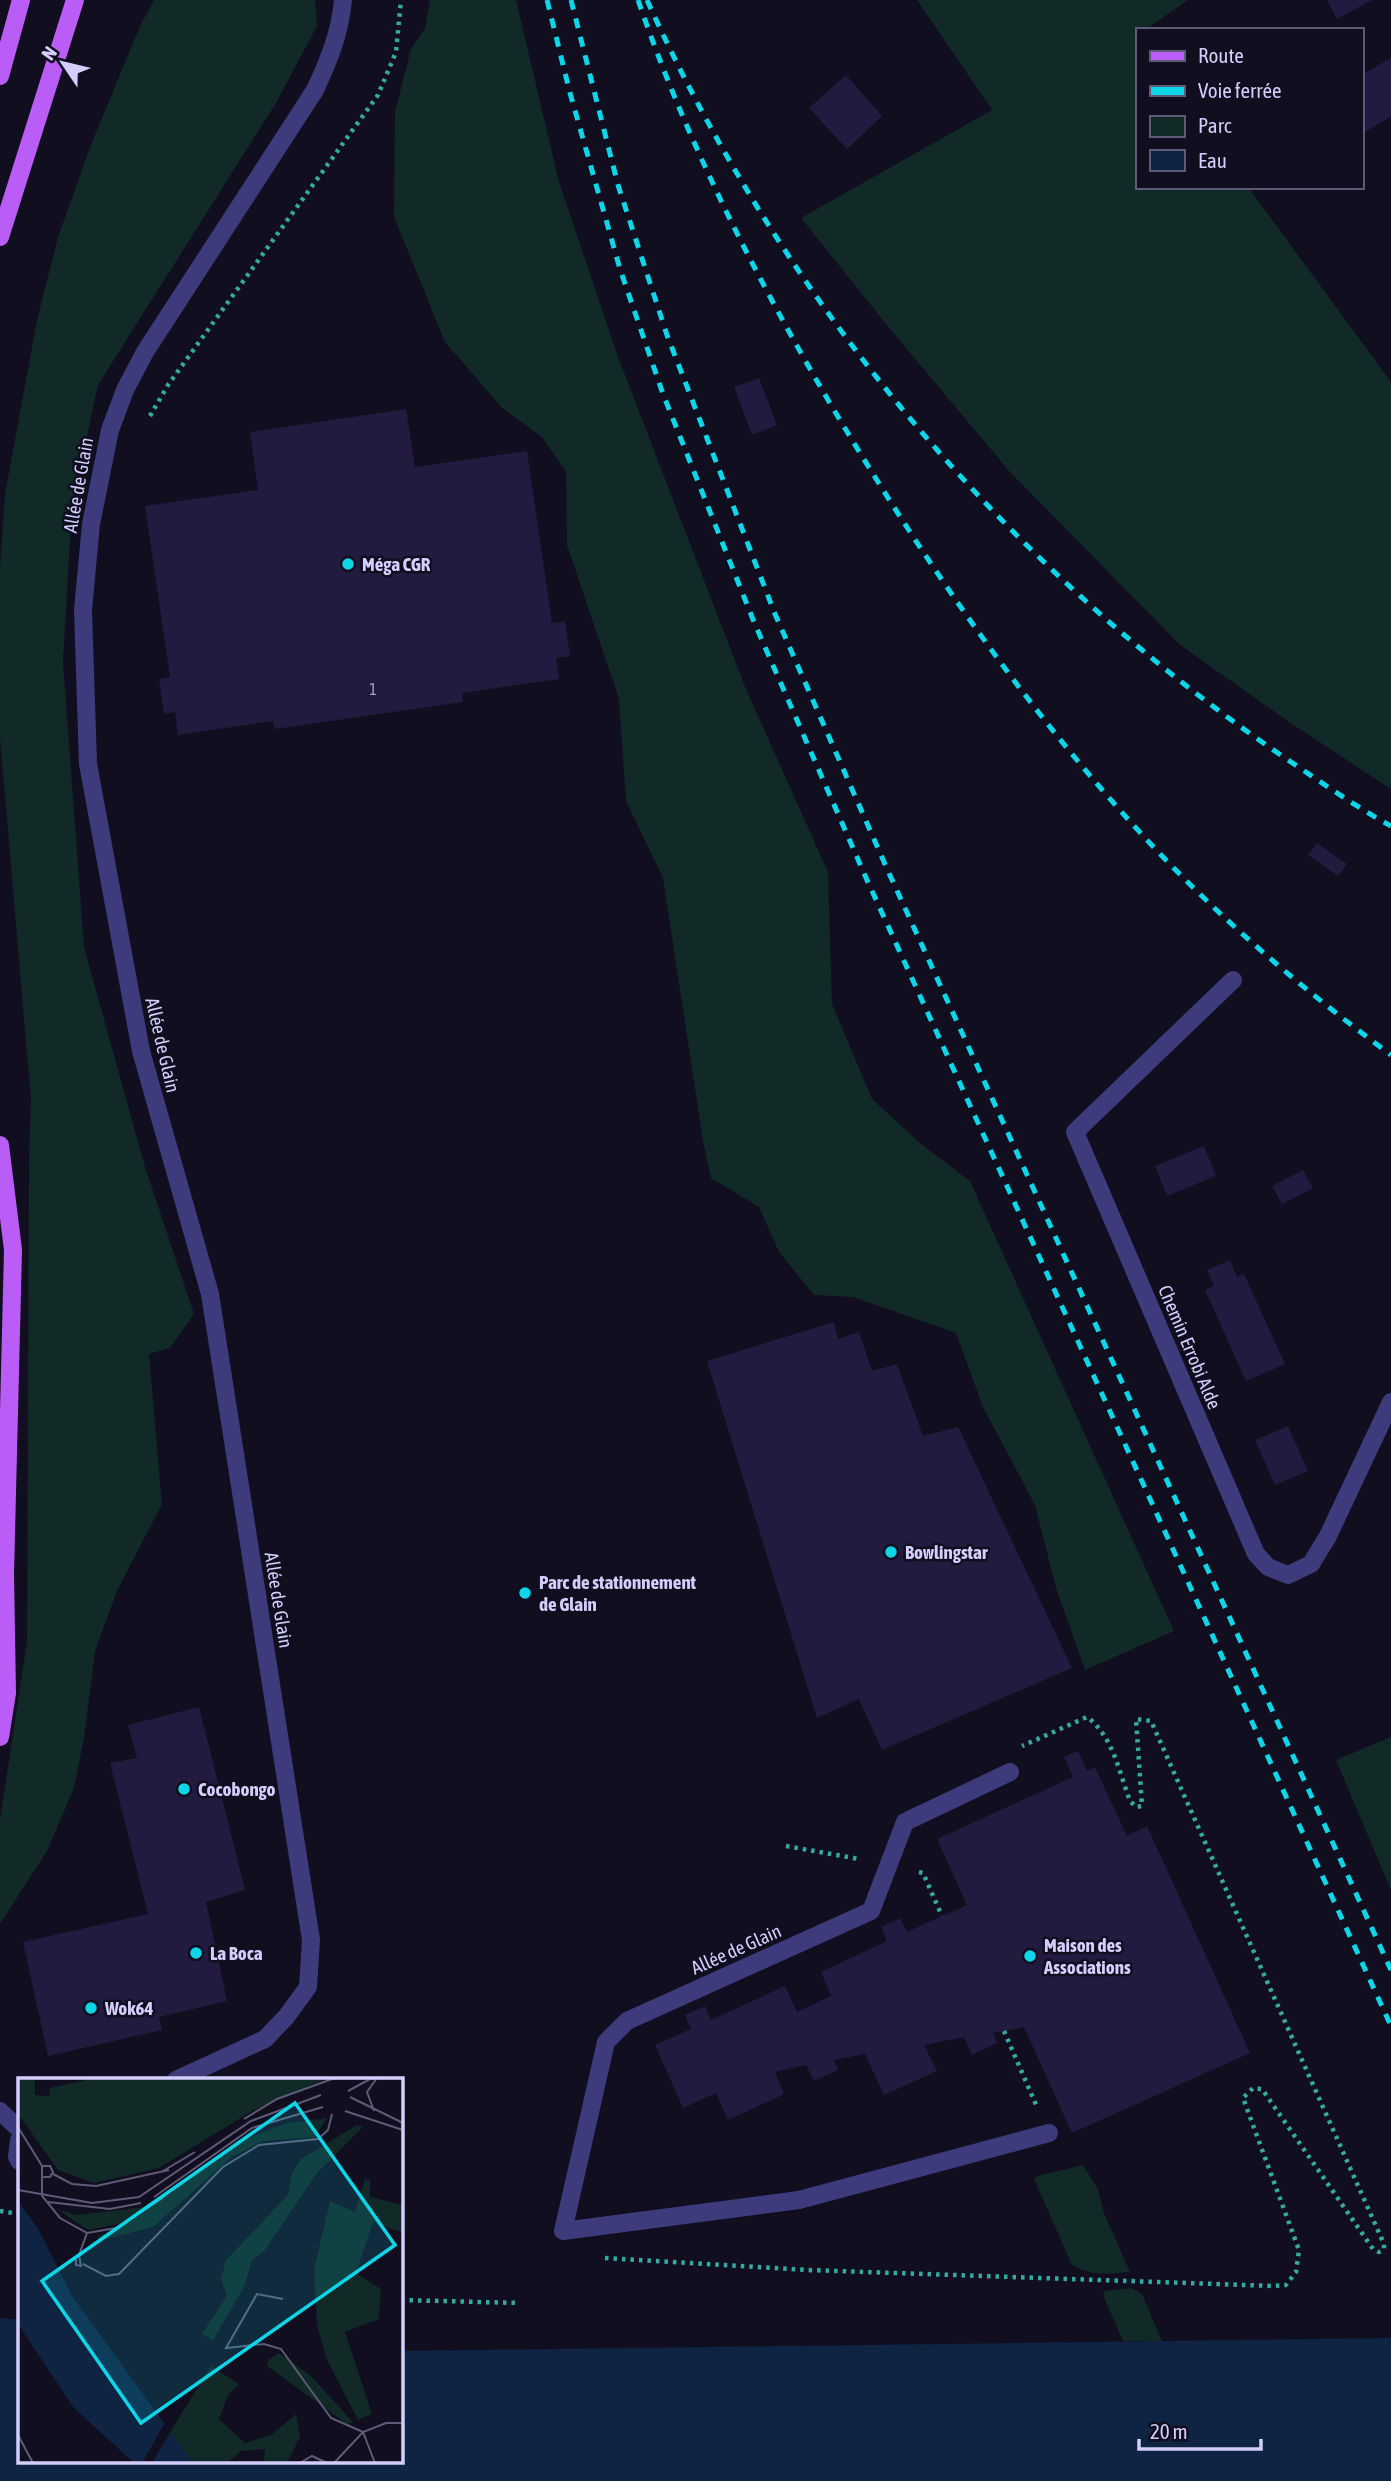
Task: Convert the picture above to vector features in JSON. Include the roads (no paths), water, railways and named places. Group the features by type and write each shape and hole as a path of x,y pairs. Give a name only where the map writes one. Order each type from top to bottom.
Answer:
{"main road":[{"path":"0,76 20,0"},
{"path":"0,237 75,0"},
{"path":"0,1145 13,1250 5,1574 6,1693 0,1737"}],"street":[{"name":"Allée de Glain","path":"180,2078 265,2039 286,2017 308,1987 311,1940 210,1294 141,1051 88,764 83,610 91,524 110,430 125,390 145,352 314,90 334,49 343,0"},
{"name":"Chemin Errobi Alde","path":"1233,980 1075,1132 1256,1554 1268,1567 1287,1575 1311,1564 1328,1536 1391,1402"},
{"name":"Allée de Glain","path":"1010,1772 905,1822 871,1911 627,2021 606,2042 563,2231 799,2200 1049,2133"},
{"path":"0,2111 18,2128"}],"water":[{"path":"0,2318 18,2320 18,2464 402,2464 402,2351 1391,2338 1391,2481 0,2481"}],"railway":[{"path":"547,0 570,93 620,269 663,394 754,622 867,880 1391,2026"},
{"path":"571,0 618,185 667,335 775,614 888,871 1391,1970"},
{"path":"638,0 678,106 701,158 778,311 834,410 907,528 986,642 1070,752 1162,856 1272,960 1391,1055"},
{"path":"647,0 703,113 767,222 838,327 916,426 1001,519 1092,607 1189,688 1291,762 1391,826"}],"place":[{"name":"Méga CGR","path":"348,564"},
{"name":"Bowlingstar","path":"891,1552"},
{"name":"Parc de stationnement de Glain","path":"525,1593"},
{"name":"Cocobongo","path":"184,1789"},
{"name":"La Boca","path":"196,1953"},
{"name":"Maison des Associations","path":"1030,1956"},
{"name":"Wok64","path":"91,2008"}]}
